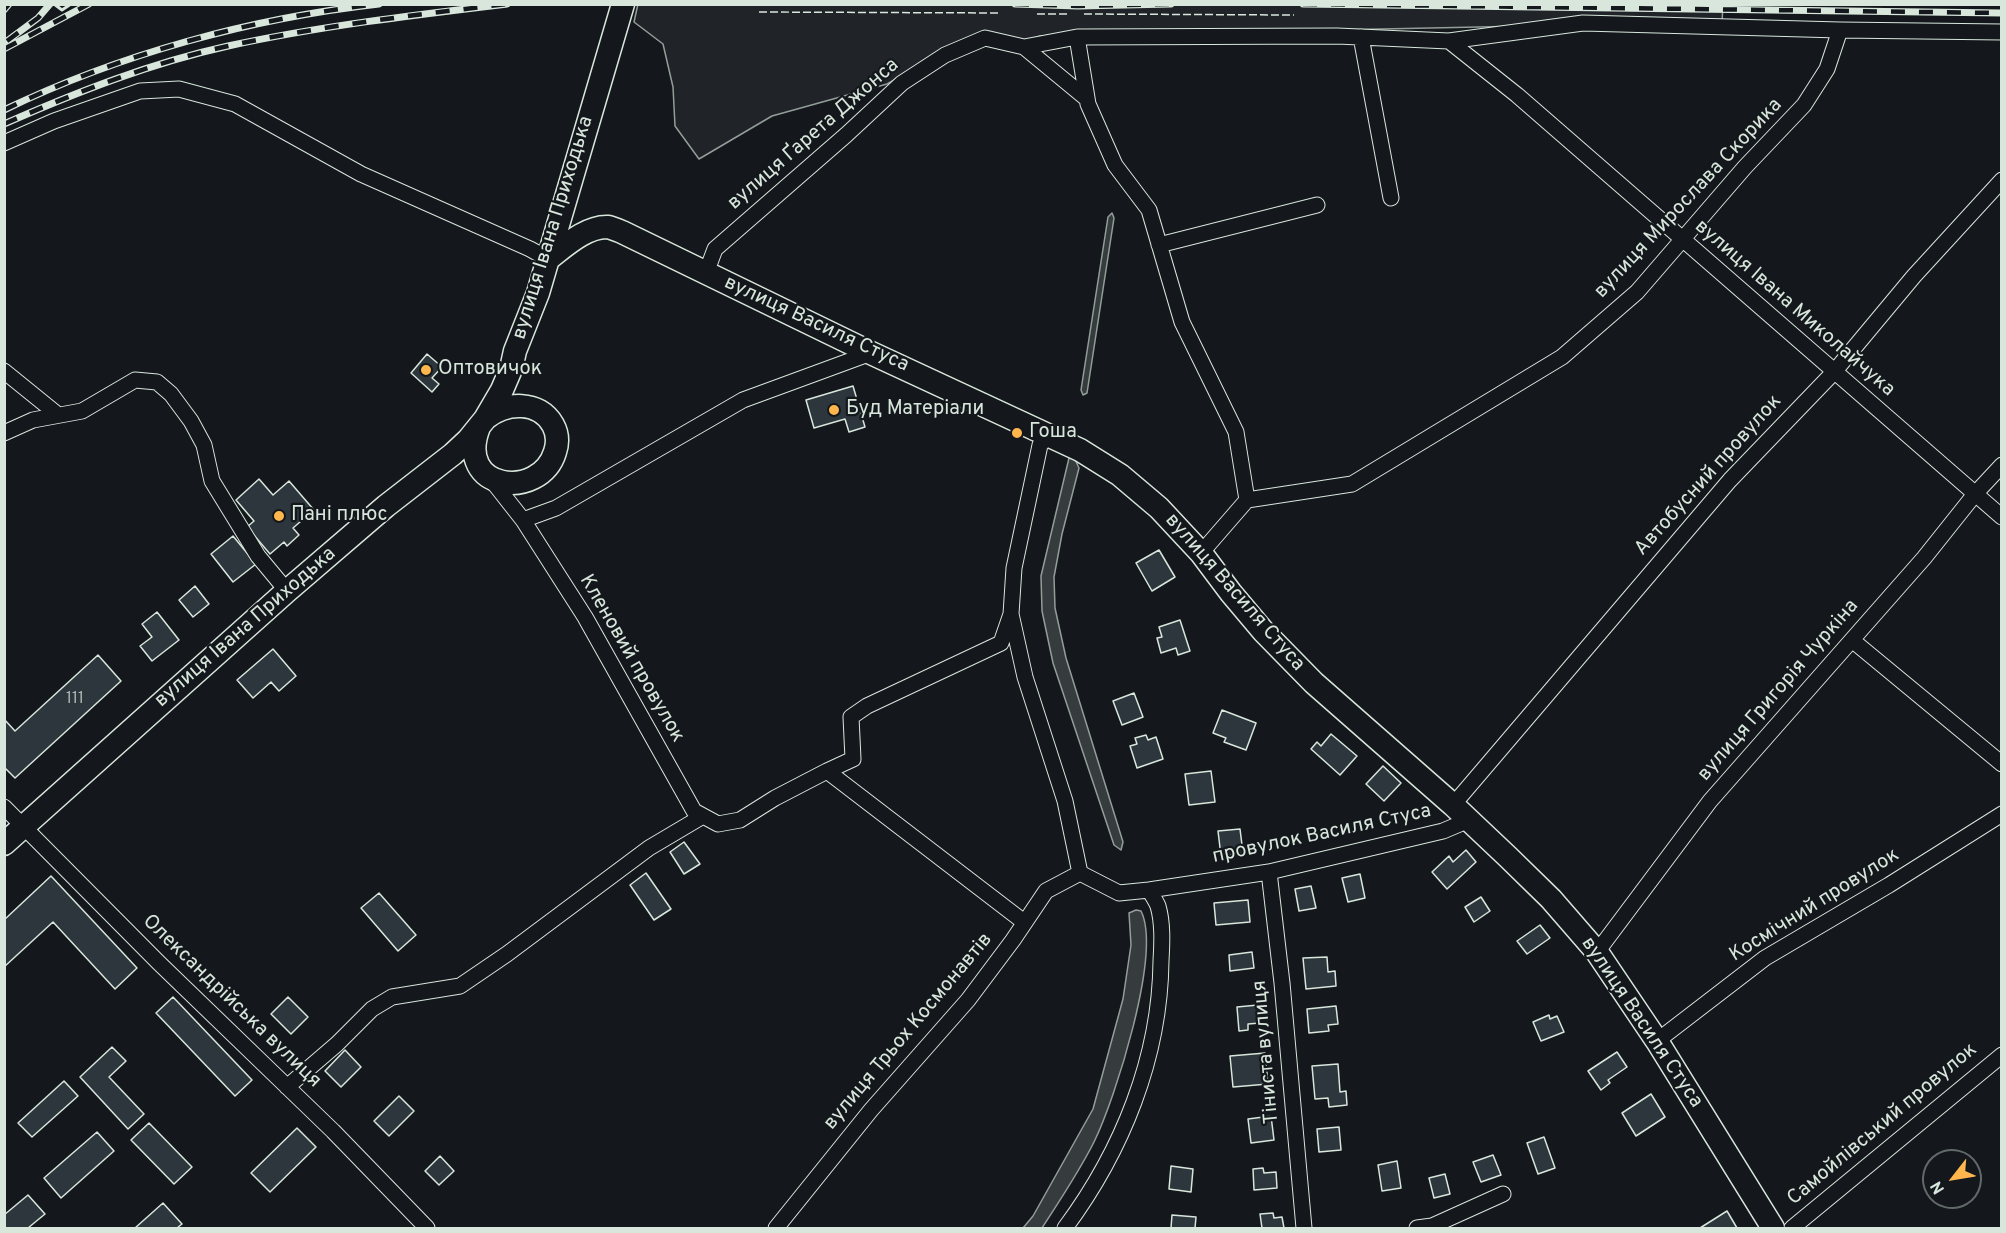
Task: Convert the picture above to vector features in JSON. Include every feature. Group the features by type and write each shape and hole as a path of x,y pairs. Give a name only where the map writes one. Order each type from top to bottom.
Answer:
{"main road":[{"name":"вулиця Івана Приходька","path":"4,844 287,591 386,506 468,440 494,406 511,369 515,351 538,293 623,4"},
{"name":"вулиця Василя Стуса","path":"548,259 594,229 608,227 622,232 872,353 1080,450 1120,475 1159,508 1201,553 1263,632 1314,683 1461,812 1551,899 1597,952 1657,1041 1773,1228"},
{"path":"511,369 514,389 529,408"},
{"path":"423,477 466,467 486,475 509,483 528,479 538,474 552,459 556,450 556,432 547,416 539,411 519,406 502,408 482,422 475,438 474,451 477,464 486,475"}],"street":[{"name":"вулиця Ґарета Джонса","path":"706,273 715,249 902,83 945,55 985,38 1024,47 1077,37 1361,37 1449,40 1583,23 2001,32"},
{"name":"вулиця Мирослава Скорика","path":"1247,500 1352,484 1562,357 1637,292 1745,167 1804,105 1827,69 1840,30"},
{"path":"1077,37 1087,99 1115,165 1149,210 1182,322 1236,432 1247,500 1201,553"},
{"path":"1361,37 1390,198"},
{"name":"вулиця Івана Миколайчука","path":"1449,40 1516,95 2001,517"},
{"path":"1024,47 1087,99"},
{"path":"4,143 54,121 140,91 178,89 235,104 361,174 520,244 548,259"},
{"name":"Автобусний провулок","path":"1461,812 1730,480 1834,372 1914,276 2001,180"},
{"path":"1159,245 1317,205"},
{"path":"523,520 556,507 743,400 872,353"},
{"path":"4,371 57,414"},
{"path":"4,433 33,420 82,411 135,380 157,382 171,394 191,421 204,445 212,481 217,490 258,556 287,591"},
{"path":"287,1087 337,1044 372,1009 392,998 460,986 507,954 649,848 703,816 718,824 740,820 775,798 853,759 851,717 867,706 1001,643 1011,614 1014,568 1040,445 1048,435"},
{"name":"вулиця Григорія Чуркіна","path":"1597,952 1710,801 1924,558 2001,465"},
{"name":"Кленовий провулок","path":"486,475 523,520 585,617 685,797 694,812 703,816"},
{"path":"1011,614 1025,677 1065,801 1080,873"},
{"path":"1852,640 2001,764"},
{"path":"827,771 1024,922"},
{"name":"Олександрійська вулиця","path":"4,807 427,1228"},
{"name":"провулок Василя Стуса","path":"1080,873 1119,893 1269,872 1443,831 1461,812"},
{"name":"Космічний провулок","path":"1657,1041 1765,958 2001,814"},
{"name":"Тіниста вулиця","path":"1269,872 1282,983 1304,1228"},
{"name":"вулиця Трьох Космонавтів","path":"776,1228 871,1110 968,1000 1046,891 1080,873"},
{"path":"1065,1228 1089,1196 1108,1163 1138,1093 1149,1053 1157,1016 1162,940 1158,905 1149,890"},
{"name":"Самойлівський провулок","path":"1792,1228 2001,1055"},
{"path":"1417,1228 1432,1226 1503,1194"}],"shaded area":[{"path":"638,4 1723,5 1722,22 1040,36 1021,42 982,32 887,84 772,116 699,159 675,126 673,87 663,44 634,22"},
{"path":"1112,213 1114,218 1087,393 1083,395 1081,390 1108,217"},
{"path":"1074,457 1079,468 1062,534 1054,577 1055,608 1066,658 1123,842 1121,850 1114,845 1053,663 1042,611 1041,576 1069,458"},
{"path":"1136,910 1141,911 1146,931 1141,991 1124,1061 1113,1094 1094,1142 1042,1228 1023,1228 1033,1216 1093,1109 1123,999 1131,945 1129,913"}],"building":[{"name":"Оптовичок","path":"427,354 442,367 432,378 439,384 432,392 411,373"},
{"name":"Буд Матерiали","path":"853,386 865,427 849,432 845,419 814,428 806,400"},
{"name":"Пані плюс","path":"259,479 273,495 289,481 314,510 293,528 299,535 287,546 284,542 270,554 247,527 254,521 236,500"},
{"path":"233,536 256,564 233,582 211,554"},
{"path":"1159,550 1175,577 1152,591 1136,563"},
{"path":"195,586 209,604 193,617 179,600"},
{"path":"157,612 179,640 152,661 140,646 152,637 142,624"},
{"path":"1180,620 1190,651 1178,655 1176,648 1161,653 1157,638 1162,637 1159,627"},
{"path":"273,649 296,676 279,691 271,682 253,698 237,680"},
{"path":"98,655 121,681 15,778 4,767 4,719 15,731"},
{"path":"1134,693 1143,717 1122,725 1113,701"},
{"path":"1222,710 1256,723 1246,750 1224,742 1226,738 1213,733"},
{"path":"1331,734 1357,756 1340,775 1311,749 1317,742 1321,746"},
{"path":"1146,735 1148,740 1156,737 1163,759 1137,768 1130,746 1137,744 1135,738"},
{"path":"1383,766 1401,783 1384,801 1366,784"},
{"path":"1211,771 1215,802 1189,805 1185,774"},
{"path":"1240,829 1243,853 1221,856 1218,831"},
{"path":"684,842 700,864 684,874 670,852"},
{"path":"1466,850 1476,862 1447,889 1432,872 1449,856 1453,862"},
{"path":"646,873 671,909 654,920 630,885"},
{"path":"1360,874 1365,898 1348,902 1342,878"},
{"path":"51,876 137,968 115,989 53,922 4,967 4,920"},
{"path":"1311,886 1316,908 1299,911 1295,889"},
{"path":"379,893 416,935 398,951 361,908"},
{"path":"1481,897 1490,911 1474,922 1465,907"},
{"path":"1248,900 1250,922 1216,925 1214,903"},
{"path":"1540,925 1550,938 1527,954 1517,941"},
{"path":"1252,952 1254,968 1230,971 1229,955"},
{"path":"1327,957 1328,972 1335,971 1336,986 1306,989 1303,958"},
{"path":"173,997 252,1080 235,1096 156,1013"},
{"path":"288,997 308,1017 291,1034 271,1014"},
{"path":"1258,1005 1260,1023 1248,1024 1248,1030 1239,1031 1237,1007"},
{"path":"1336,1006 1338,1024 1328,1025 1329,1031 1309,1033 1307,1009"},
{"path":"1549,1015 1550,1019 1557,1016 1564,1032 1541,1041 1533,1022"},
{"path":"112,1047 126,1061 109,1077 144,1114 128,1129 80,1077"},
{"path":"345,1050 361,1067 341,1087 325,1071"},
{"path":"1617,1052 1627,1067 1608,1080 1610,1083 1601,1090 1588,1071"},
{"path":"1265,1053 1268,1084 1233,1087 1230,1056"},
{"path":"1338,1064 1340,1092 1346,1091 1347,1105 1329,1107 1328,1098 1315,1099 1312,1066"},
{"path":"64,1081 78,1096 32,1137 18,1123"},
{"path":"1651,1094 1665,1117 1636,1136 1622,1113"},
{"path":"399,1096 414,1111 389,1136 374,1121"},
{"path":"1271,1116 1274,1140 1251,1143 1248,1119"},
{"path":"149,1123 192,1167 174,1184 131,1140"},
{"path":"1339,1127 1341,1150 1319,1152 1317,1129"},
{"path":"297,1128 316,1147 270,1192 251,1173"},
{"path":"97,1132 114,1151 61,1198 44,1178"},
{"path":"1544,1137 1555,1168 1538,1174 1527,1143"},
{"path":"1493,1155 1501,1175 1481,1182 1473,1162"},
{"path":"440,1156 454,1171 439,1185 425,1171"},
{"path":"1397,1161 1401,1188 1382,1191 1378,1165"},
{"path":"1171,1166 1193,1169 1191,1192 1169,1189"},
{"path":"1263,1168 1264,1173 1276,1172 1277,1188 1254,1190 1253,1169"},
{"path":"1445,1174 1450,1194 1434,1198 1429,1178"},
{"path":"28,1195 45,1214 28,1228 4,1228 4,1215"},
{"path":"163,1203 182,1224 177,1228 135,1228"},
{"path":"1727,1211 1737,1228 1700,1228"},
{"path":"1273,1213 1274,1218 1282,1217 1284,1228 1262,1228 1260,1214"},
{"path":"1172,1215 1196,1217 1195,1228 1171,1228"}],"railway":[{"path":"4,10 9,4"},
{"path":"7,41 38,18 50,4"},
{"path":"4,49 89,4"},
{"path":"4,110 94,72 187,41 283,19 379,4"},
{"path":"4,124 114,79 228,46 332,27 507,4"},
{"path":"1015,4 1078,6 1171,4"},
{"path":"1303,4 2002,13"}],"fence":[{"path":"759,12 999,13"},
{"path":"1037,14 1069,14"},
{"path":"1084,14 1294,15"}],"wall":[{"path":"54,4 62,10 71,4"}],"place":[{"name":"Оптовичок","path":"426,370"},
{"name":"Буд Матерiали","path":"834,410"},
{"name":"Гоша","path":"1017,433"},
{"name":"Пані плюс","path":"279,516"}]}
